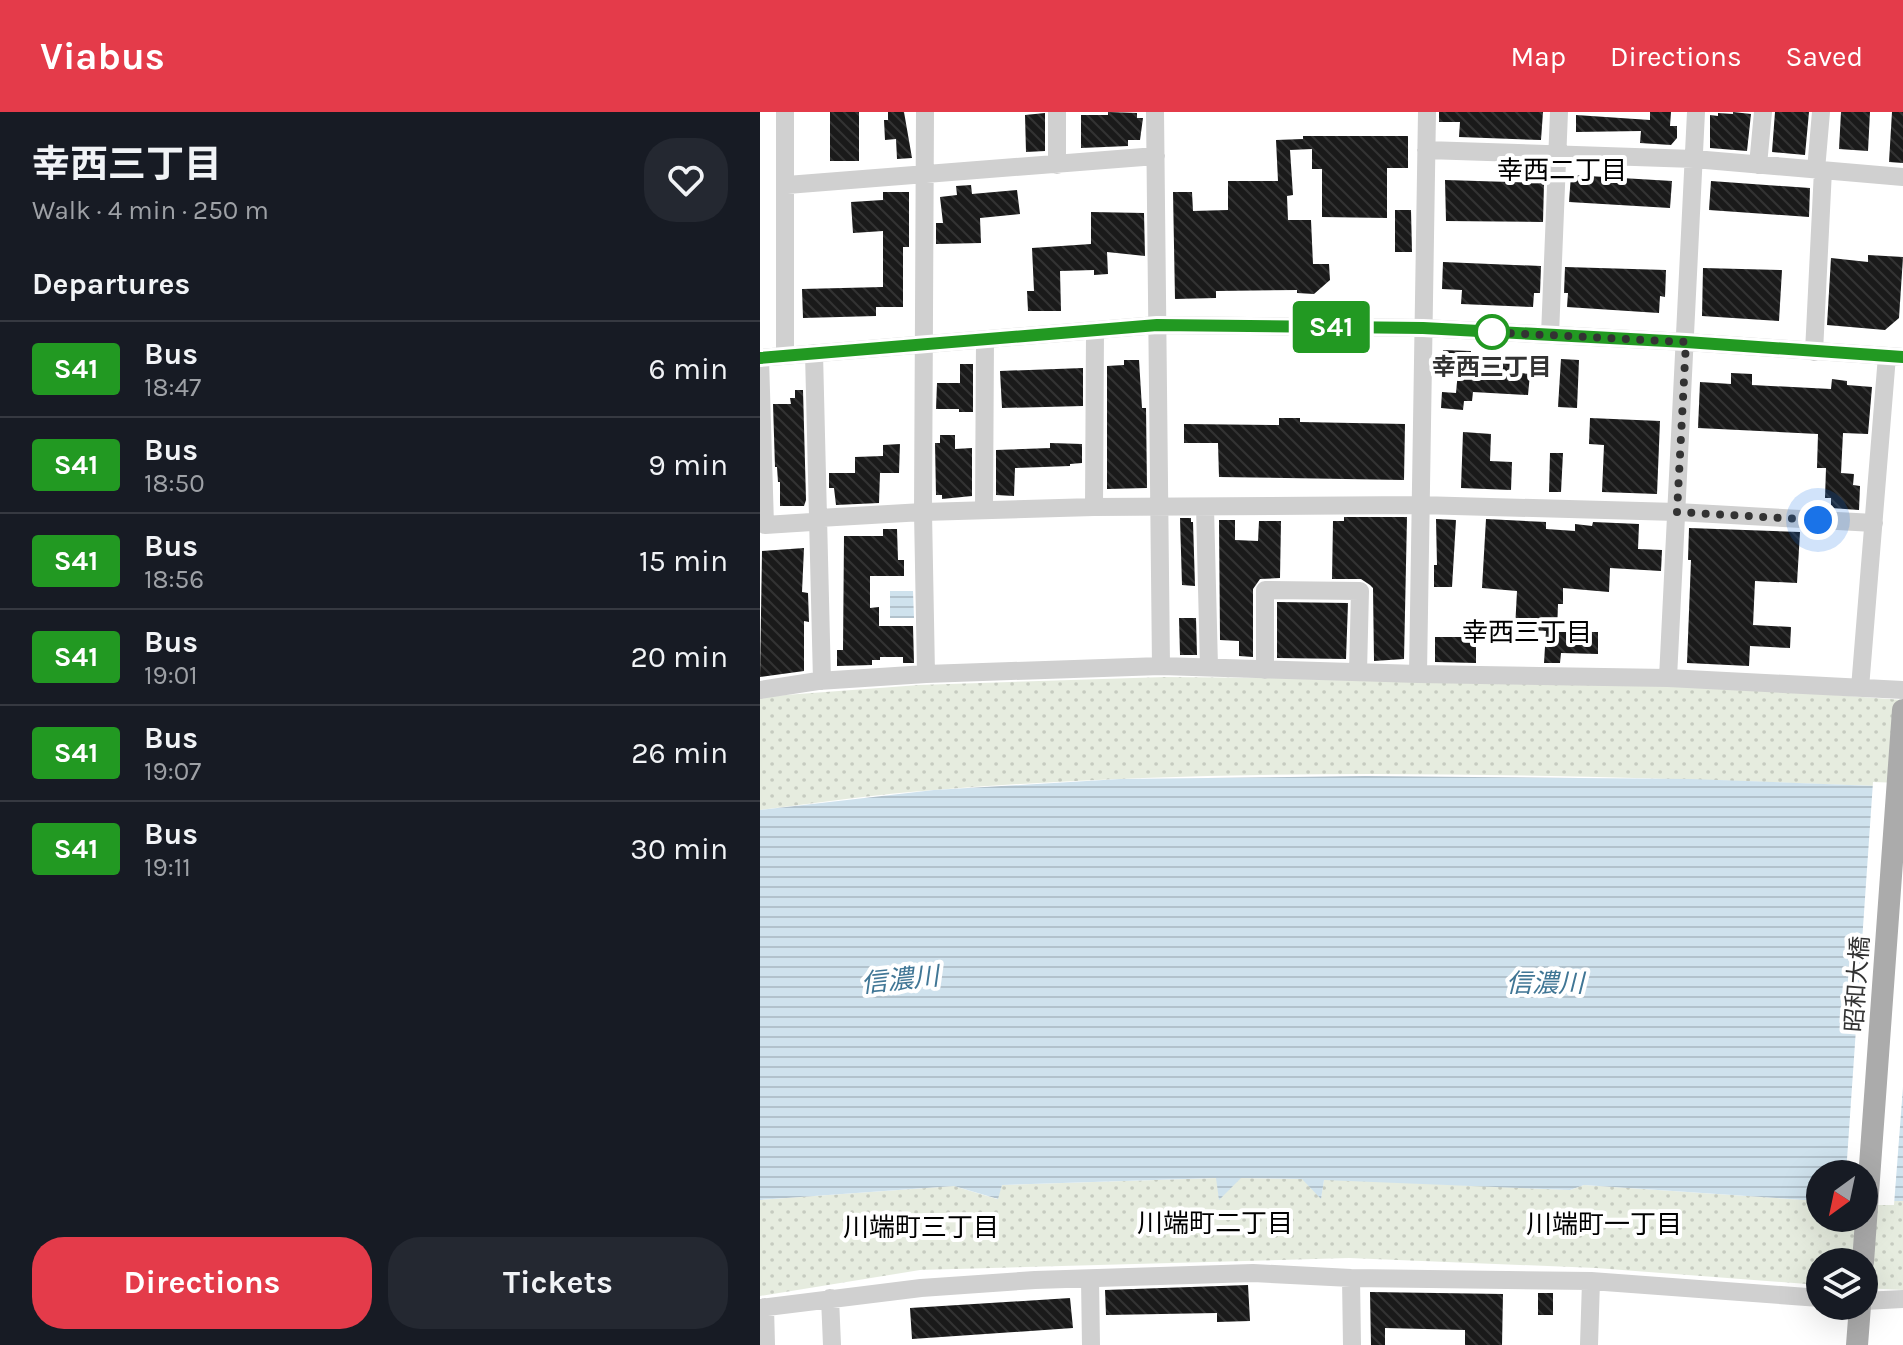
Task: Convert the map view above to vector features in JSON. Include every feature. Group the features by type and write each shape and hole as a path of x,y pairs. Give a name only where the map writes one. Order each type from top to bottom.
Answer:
{"main road":[{"name":"昭和大橋","path":"1864,1248 1903,710"},
{"path":"1857,1345 1859,1320"}],"street":[{"path":"785,112 785,355"},
{"path":"925,112 923,512 926,674"},
{"path":"1057,112 1057,165"},
{"path":"1155,112 1161,666"},
{"path":"1418,674 1427,112"},
{"path":"1550,335 1559,112"},
{"path":"1668,678 1696,112"},
{"path":"1758,165 1763,112"},
{"path":"1814,352 1821,112"},
{"path":"1426,150 1694,159 1903,177"},
{"path":"787,185 1156,156"},
{"path":"1860,688 1874,523 1895,357 1423,328 1157,325 760,358 762,533 819,518 1158,506 1419,505 1677,512 1874,523"},
{"path":"1094,507 1095,331"},
{"path":"984,510 985,339"},
{"path":"814,353 822,681"},
{"path":"1205,507 1209,667"},
{"path":"1265,670 1265,590 1360,591 1358,672"},
{"path":"760,690 822,681 926,674 1161,666 1668,678 1903,690"},
{"path":"766,1345 762,1307 1006,1282 1150,1274 1253,1273 1351,1278 1591,1281 1806,1297"},
{"path":"1351,1278 1352,1345"},
{"path":"1090,1279 1091,1345"},
{"path":"1589,1345 1591,1281"},
{"path":"830,1298 832,1345"},
{"path":"1878,1300 1903,1299"}],"shaded area":[{"path":"1165,677 1657,682 1903,700 1903,787 1540,776 1297,774 1056,782 869,796 760,810 760,697 919,685"},
{"path":"1217,1178 1219,1199 1240,1178 1303,1179 1321,1198 1324,1179 1570,1190 1584,1185 1806,1200 1806,1232 1878,1232 1878,1201 1903,1201 1903,1290 1878,1289 1878,1248 1806,1248 1806,1284 1596,1268 1349,1258 920,1270 760,1296 760,1200 954,1186 997,1199 1002,1185"}],"water":[{"path":"890,591 913,591 914,618 890,618"},
{"name":"信濃川","path":"1365,776 1691,779 1903,787 1903,1201 1878,1201 1878,1160 1806,1160 1806,1200 1584,1185 1570,1190 1324,1180 1321,1199 1302,1179 1241,1178 1219,1200 1216,1178 1002,1185 998,1199 954,1186 760,1200 760,810 934,790 1120,779"}],"pier":[{"path":"1873,782 1903,783 1903,1087 1894,1205 1878,1205 1878,1160 1847,1160"}],"building":[{"path":"830,112 859,112 859,161 830,161"},
{"path":"888,112 904,112 912,158 897,159 896,139 885,140 884,120 888,120"},
{"path":"1108,112 1137,113 1137,118 1143,118 1140,140 1128,140 1128,146 1081,148 1081,115 1108,115"},
{"path":"1439,112 1543,112 1541,140 1459,137 1460,122 1439,122"},
{"path":"1650,112 1671,112 1670,126 1677,126 1677,138 1671,145 1640,143 1641,131 1576,132 1576,115 1650,120"},
{"path":"1733,112 1751,114 1747,151 1710,148 1710,115"},
{"path":"1775,112 1809,112 1805,155 1772,152"},
{"path":"1841,112 1870,112 1868,151 1839,149"},
{"path":"1892,112 1903,112 1903,163 1889,162"},
{"path":"1045,113 1045,151 1026,152 1025,115"},
{"path":"1303,136 1408,136 1408,168 1387,168 1387,218 1322,217 1322,169 1312,169 1312,149 1290,150 1293,195 1287,196 1288,220 1311,220 1313,264 1329,264 1330,280 1314,294 1297,293 1297,290 1216,291 1216,298 1175,299 1173,192 1192,192 1193,211 1228,210 1228,181 1278,181 1276,140 1303,139"},
{"path":"1571,175 1672,181 1670,208 1569,202"},
{"path":"1445,180 1544,183 1543,222 1446,221"},
{"path":"1711,181 1810,188 1809,217 1709,210"},
{"path":"971,185 972,194 1017,190 1020,214 980,218 981,243 936,244 936,223 943,223 940,197 957,195 956,186"},
{"path":"883,192 909,192 909,247 903,247 903,307 876,307 876,316 803,318 802,289 883,287 883,231 853,233 851,202 883,200"},
{"path":"1395,210 1411,210 1412,252 1395,252"},
{"path":"1091,212 1144,213 1145,256 1107,252 1108,274 1094,275 1094,270 1060,271 1061,311 1028,311 1027,291 1034,291 1032,248 1091,244"},
{"path":"1868,255 1903,257 1899,318 1885,330 1827,325 1831,258 1868,262"},
{"path":"1443,262 1541,266 1540,293 1534,293 1533,307 1461,304 1462,290 1442,289"},
{"path":"1565,267 1666,270 1665,297 1660,296 1659,313 1567,307"},
{"path":"1703,268 1782,270 1779,321 1702,316"},
{"path":"1443,350 1471,351 1471,356 1510,359 1509,372 1530,374 1528,395 1473,392 1472,401 1464,401 1463,410 1441,408 1442,392 1456,393 1458,371 1442,367"},
{"path":"1561,359 1579,360 1577,408 1558,407"},
{"path":"1124,360 1139,360 1142,408 1146,408 1147,488 1107,489 1107,366 1124,365"},
{"path":"960,364 973,364 973,412 936,409 937,383 960,383"},
{"path":"1083,368 1083,406 1002,408 1000,371"},
{"path":"1731,373 1752,374 1752,385 1831,389 1832,379 1847,381 1847,385 1872,387 1868,434 1843,433 1841,473 1854,474 1853,485 1860,486 1859,510 1831,508 1831,498 1825,498 1826,468 1817,468 1818,434 1698,428 1700,382 1731,384"},
{"path":"795,390 803,390 806,500 804,506 780,506 773,404 791,404 790,398 795,398"},
{"path":"1279,418 1300,418 1300,422 1405,424 1404,480 1219,477 1218,443 1184,443 1184,424 1279,425"},
{"path":"1590,418 1660,421 1657,494 1602,492 1604,445 1589,444"},
{"path":"1463,432 1491,434 1490,461 1512,462 1511,490 1461,488"},
{"path":"940,435 955,435 955,449 972,448 972,496 942,499 942,495 936,495 935,443 940,443"},
{"path":"1050,443 1082,444 1082,463 1015,468 1014,496 996,495 996,450 1050,448"},
{"path":"900,444 899,473 880,473 879,503 836,505 834,488 829,488 829,473 855,473 855,457 883,456 883,445"},
{"path":"1550,453 1563,453 1561,492 1549,492"},
{"path":"1344,517 1407,517 1404,659 1374,661 1373,588 1361,579 1332,579 1333,521 1344,521"},
{"path":"1180,518 1191,518 1193,522 1195,586 1182,585"},
{"path":"1436,519 1456,520 1452,587 1434,587"},
{"path":"1486,519 1546,522 1546,529 1575,531 1575,524 1592,526 1593,522 1639,524 1638,549 1662,550 1661,571 1610,568 1609,592 1563,588 1563,604 1558,604 1557,632 1598,632 1598,654 1561,653 1560,663 1544,663 1546,631 1515,629 1517,591 1482,588"},
{"path":"1219,520 1235,520 1235,540 1258,541 1259,521 1281,521 1280,578 1260,579 1253,589 1253,657 1239,656 1239,641 1220,640"},
{"path":"1689,528 1800,532 1797,583 1755,581 1753,625 1791,627 1790,648 1750,646 1749,666 1687,663 1691,560 1688,560"},
{"path":"883,529 897,529 898,560 904,560 904,576 870,576 870,608 879,607 879,626 913,626 914,663 903,663 903,657 880,657 880,660 872,660 872,665 837,666 837,650 843,650 844,536 883,536"},
{"path":"804,548 802,592 808,593 809,622 804,621 804,671 760,677 762,551"},
{"path":"1277,602 1348,603 1346,659 1277,658"},
{"path":"1179,618 1196,618 1197,655 1180,655"},
{"path":"1435,637 1476,637 1476,663 1435,662"},
{"path":"1248,1285 1250,1321 1217,1322 1217,1313 1106,1315 1105,1290"},
{"path":"1370,1292 1503,1294 1502,1345 1465,1345 1465,1330 1385,1328 1385,1345 1371,1345"},
{"path":"1538,1293 1553,1293 1553,1315 1538,1315"},
{"path":"1070,1298 1073,1328 912,1339 910,1308"}],"bus line":[{"name":"S41","path":"760,358 1157,325 1423,328 1903,357"}],"place":[{"name":"幸西三丁目","path":"1492,332"}],"district":[{"name":"幸西二丁目","path":"1562,170"},
{"name":"幸西三丁目","path":"1527,632"},
{"name":"川端町二丁目","path":"1215,1223"},
{"name":"川端町一丁目","path":"1604,1224"},
{"name":"川端町三丁目","path":"921,1227"}],"route":[{"path":"1492,332 1487,332 1686,342 1677,512 1818,520"}]}
